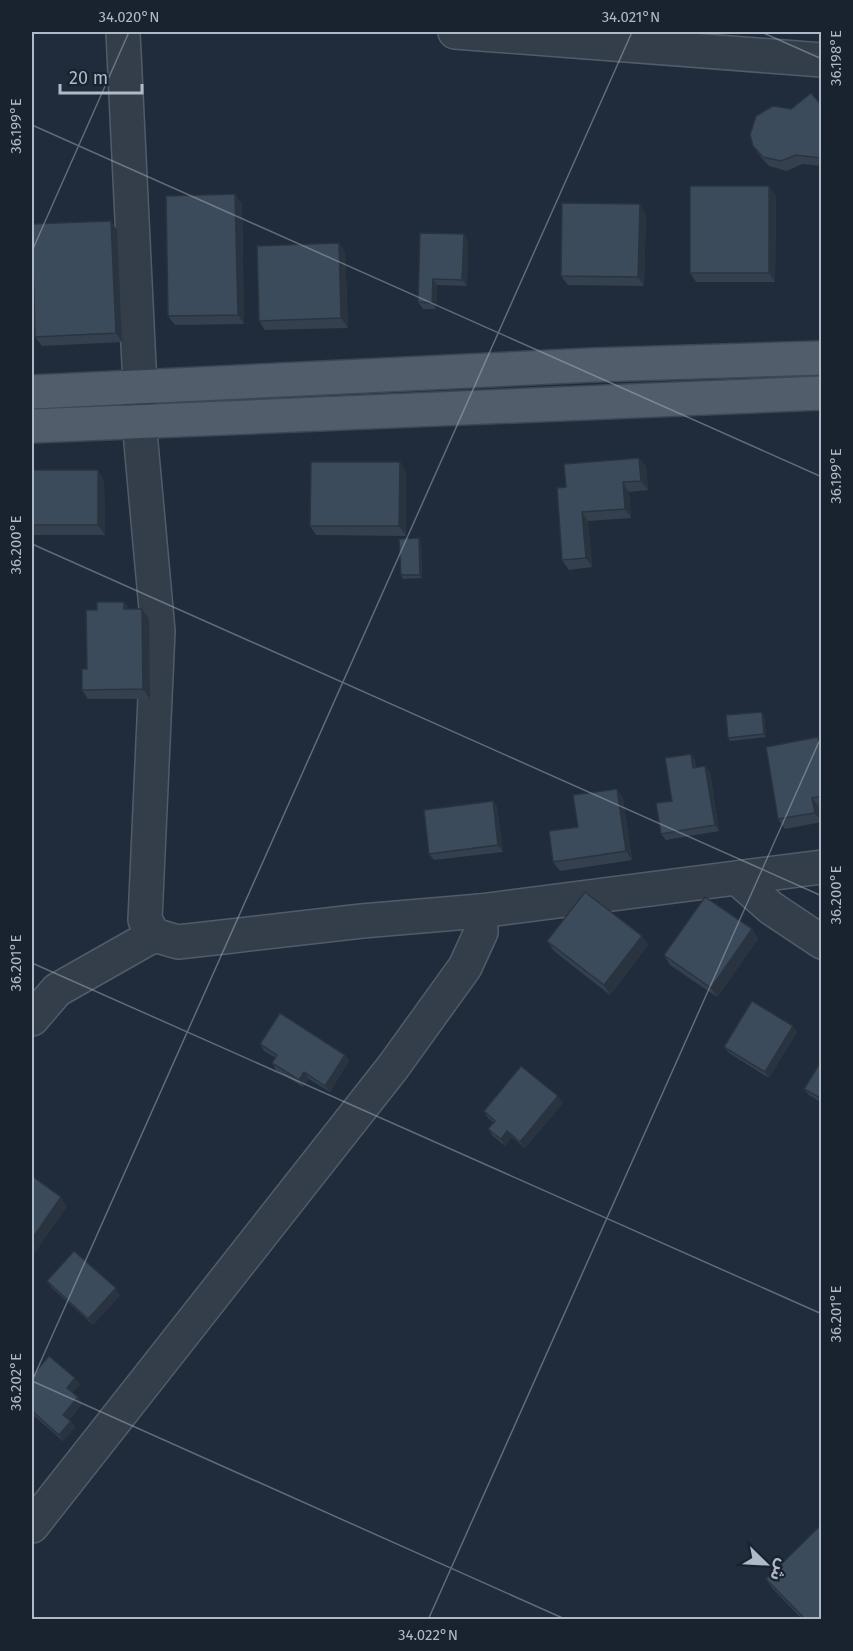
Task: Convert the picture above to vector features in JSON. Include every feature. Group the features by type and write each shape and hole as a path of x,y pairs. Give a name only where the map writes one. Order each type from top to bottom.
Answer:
{"main road":[{"path":"32,392 593,365 822,358"},
{"path":"32,426 822,393"}],"street":[{"path":"123,32 140,386 139,421 158,631 145,920 154,935 178,942 362,921 480,911 822,867"},
{"path":"455,32 636,39 822,60"},
{"path":"737,878 771,908 822,942"},
{"path":"32,1526 393,1066 465,968 481,932 480,911"},
{"path":"32,1019 57,990 154,935"}],"building":[{"path":"811,93 822,106 822,158 796,155 781,161 763,157 753,146 750,135 756,116 773,106 791,109"},
{"path":"690,186 769,186 769,273 690,273"},
{"path":"235,194 238,315 168,316 166,196"},
{"path":"562,203 640,204 638,277 561,276"},
{"path":"111,221 116,333 35,337 32,224"},
{"path":"420,233 464,234 462,280 433,279 432,303 418,302"},
{"path":"339,243 341,318 259,321 257,246"},
{"path":"639,458 641,481 623,482 625,509 582,512 586,558 562,560 557,488 566,487 564,464"},
{"path":"311,462 400,462 399,526 310,526"},
{"path":"32,470 98,470 98,525 32,525"},
{"path":"419,538 420,575 401,575 399,539"},
{"path":"97,602 124,602 124,609 142,609 143,689 82,690 82,669 87,669 86,610 97,610"},
{"path":"762,712 764,734 728,738 726,715"},
{"path":"818,737 822,761 822,796 812,798 815,813 778,819 766,747"},
{"path":"691,754 693,768 705,766 715,825 661,834 656,803 672,801 665,758"},
{"path":"617,789 626,851 553,862 549,831 578,827 573,795"},
{"path":"493,801 498,845 429,854 424,810"},
{"path":"585,892 642,936 604,985 547,941"},
{"path":"705,897 752,929 711,988 664,955"},
{"path":"752,1001 793,1026 765,1072 724,1047"},
{"path":"280,1013 345,1055 325,1086 304,1072 299,1080 272,1063 277,1055 260,1044"},
{"path":"822,1060 822,1099 804,1089"},
{"path":"521,1066 558,1096 520,1142 507,1131 501,1139 488,1129 495,1121 484,1111"},
{"path":"32,1176 61,1197 32,1239"},
{"path":"74,1251 116,1288 88,1319 47,1281"},
{"path":"49,1356 75,1378 67,1388 78,1397 63,1415 71,1421 59,1435 32,1411 32,1376"},
{"path":"822,1524 822,1620 806,1620 766,1579"}]}
